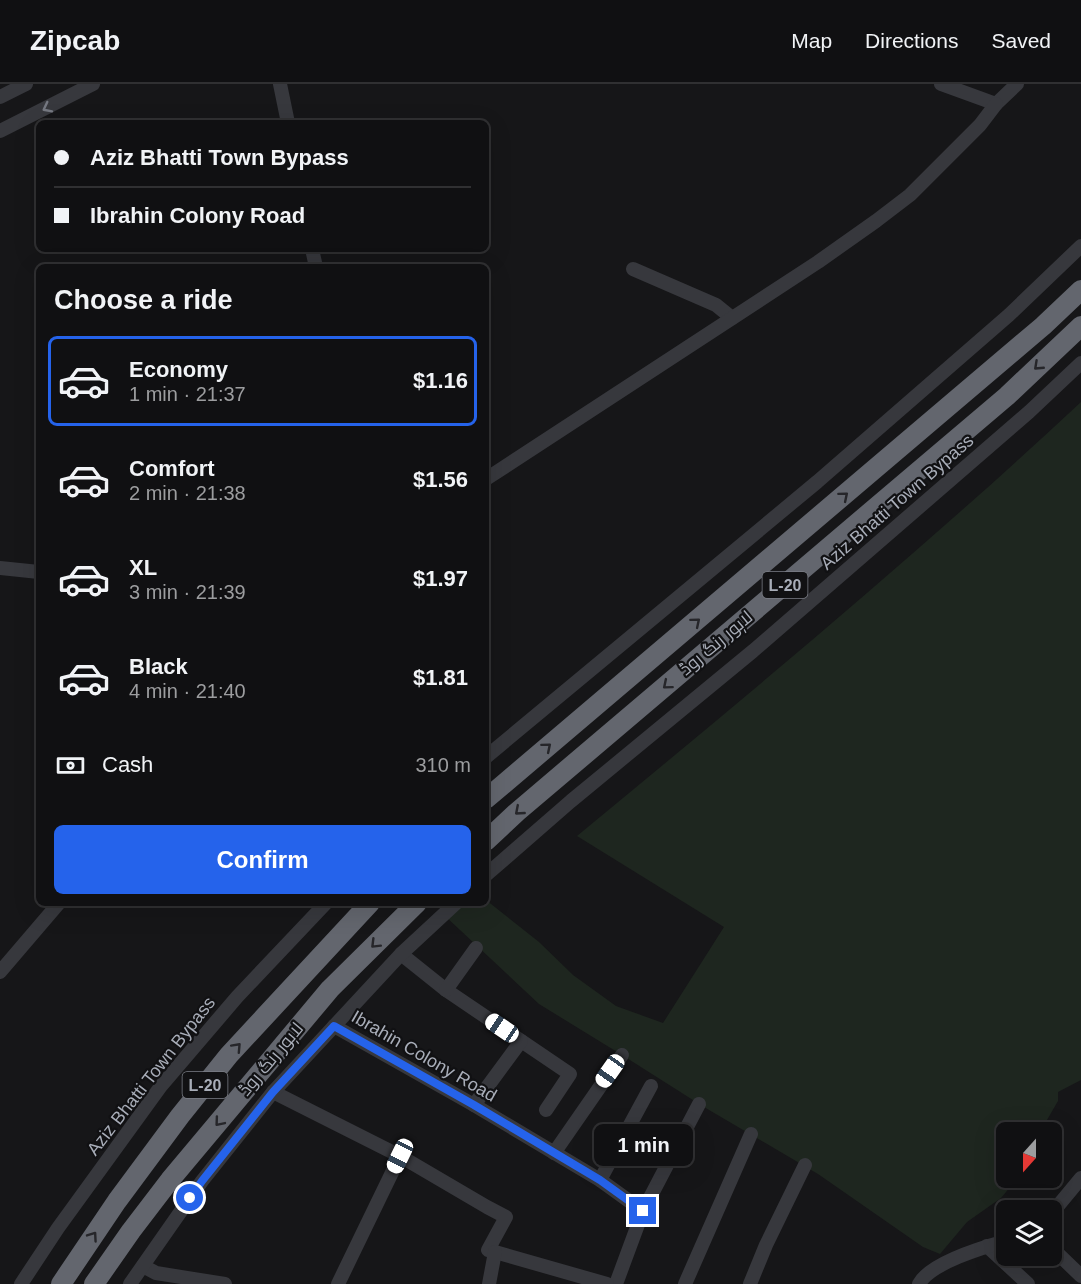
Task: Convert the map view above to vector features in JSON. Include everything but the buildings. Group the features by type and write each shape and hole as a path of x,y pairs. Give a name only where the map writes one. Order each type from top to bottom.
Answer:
{"highway":[{"name":"لاہور رنگ روڈ","path":"489,796 990,372 1081,290"},
{"name":"لاہور رنگ روڈ","path":"489,838 1007,396 1081,326"},
{"name":"لاہور رنگ روڈ","path":"61,1284 124,1192 229,1055 367,906"},
{"name":"لاہور رنگ روڈ","path":"94,1284 170,1180 330,989 414,906"}],"street":[{"path":"0,97 26,84"},
{"path":"0,131 93,84"},
{"path":"280,84 287,120"},
{"path":"941,84 996,104"},
{"path":"489,477 818,262 876,221 910,195 980,125 996,104 1017,84"},
{"path":"489,755 817,482 1009,315 1081,246"},
{"path":"633,270 716,305 732,318"},
{"name":"Aziz Bhatti Town Bypass","path":"489,872 762,643 1029,412 1081,363"},
{"path":"0,568 36,572"},
{"path":"0,972 56,906"},
{"name":"Aziz Bhatti Town Bypass","path":"21,1284 71,1208 161,1086 237,997 323,906"},
{"path":"130,1284 202,1181 273,1092 400,954 453,906"},
{"path":"446,990 476,948"},
{"path":"400,954 446,990 570,1074 546,1110"},
{"name":"Ibrahin Colony Road","path":"334,1026 600,1180 643,1211"},
{"path":"474,1105 521,1041"},
{"path":"554,1153 622,1054"},
{"path":"600,1180 651,1086"},
{"path":"273,1092 400,1156 506,1217 488,1251 607,1284"},
{"path":"616,1284 643,1211 699,1104"},
{"path":"685,1284 751,1134"},
{"path":"338,1284 400,1156"},
{"path":"750,1284 766,1245 805,1165"},
{"path":"1062,1201 1081,1178"},
{"path":"919,1284 922,1277 939,1265 996,1244"},
{"path":"987,1246 1028,1284"},
{"path":"489,1284 495,1252"},
{"path":"1062,1258 1081,1276"},
{"path":"142,1266 156,1273 225,1284"}],"shaded area":[{"path":"1081,402 1081,1080 1058,1092 1058,1101 1046,1122 996,1122 996,1188 1010,1188 1001,1198 967,1222 940,1254 923,1247 818,1174 704,1107 539,1004 444,915 453,906 489,906 489,902 539,942 573,975 616,1006 663,1023 724,927 577,836 769,677 958,514"}],"route":[{"path":"190,1198 273,1092 334,1026 600,1180 643,1211"}]}
